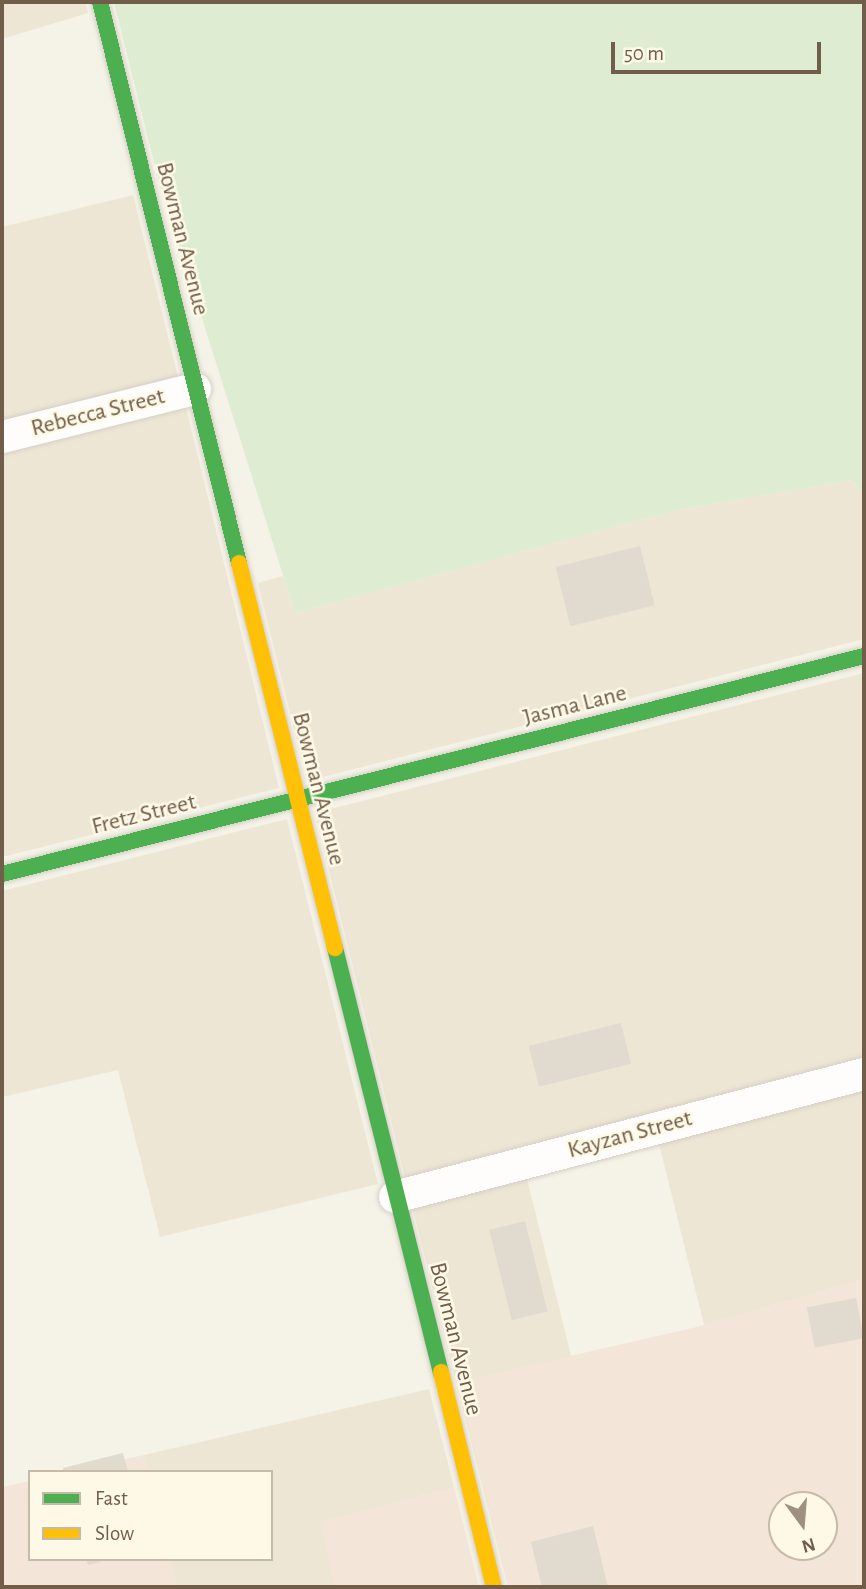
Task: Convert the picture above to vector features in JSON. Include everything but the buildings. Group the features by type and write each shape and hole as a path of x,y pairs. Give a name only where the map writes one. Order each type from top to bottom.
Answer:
{"street":[{"name":"Bowman Avenue","path":"100,2 494,1587"},
{"name":"Rebecca Street","path":"2,437 195,389"},
{"name":"Jasma Lane","path":"297,800 864,656"},
{"name":"Fretz Street","path":"2,874 297,800"},
{"name":"Kayzan Street","path":"395,1197 864,1074"}],"shaded area":[{"path":"2,2 85,2 88,13 2,39"},
{"path":"133,195 178,377 2,421 2,227"},
{"path":"186,408 279,788 2,857 2,454"},
{"path":"852,480 864,495 864,639 307,781 258,583 283,576 295,613 677,510"},
{"path":"864,673 864,1057 405,1177 315,813"},
{"path":"287,819 378,1184 160,1237 118,1070 2,1097 2,891"},
{"path":"864,1091 864,1279 704,1325 659,1144"},
{"path":"527,1179 571,1357 457,1385 413,1208"},
{"path":"864,1279 864,1587 508,1587 456,1382 697,1327"},
{"path":"429,1389 454,1487 321,1522 335,1587 177,1587 170,1561 273,1561 273,1470 148,1470 144,1455"},
{"path":"144,1455 148,1470 78,1470"},
{"path":"28,1481 28,1561 170,1561 177,1587 2,1587 2,1487"},
{"path":"454,1487 479,1587 335,1587 320,1522"}],"green space":[{"path":"114,2 864,2 864,495 852,480 677,510 295,613 159,182"}],"traffic: fast":[{"path":"100,2 239,563"},
{"path":"2,874 864,656"},
{"path":"335,948 441,1372"}],"traffic: slow":[{"path":"239,563 335,948"},
{"path":"441,1372 494,1587"}]}
